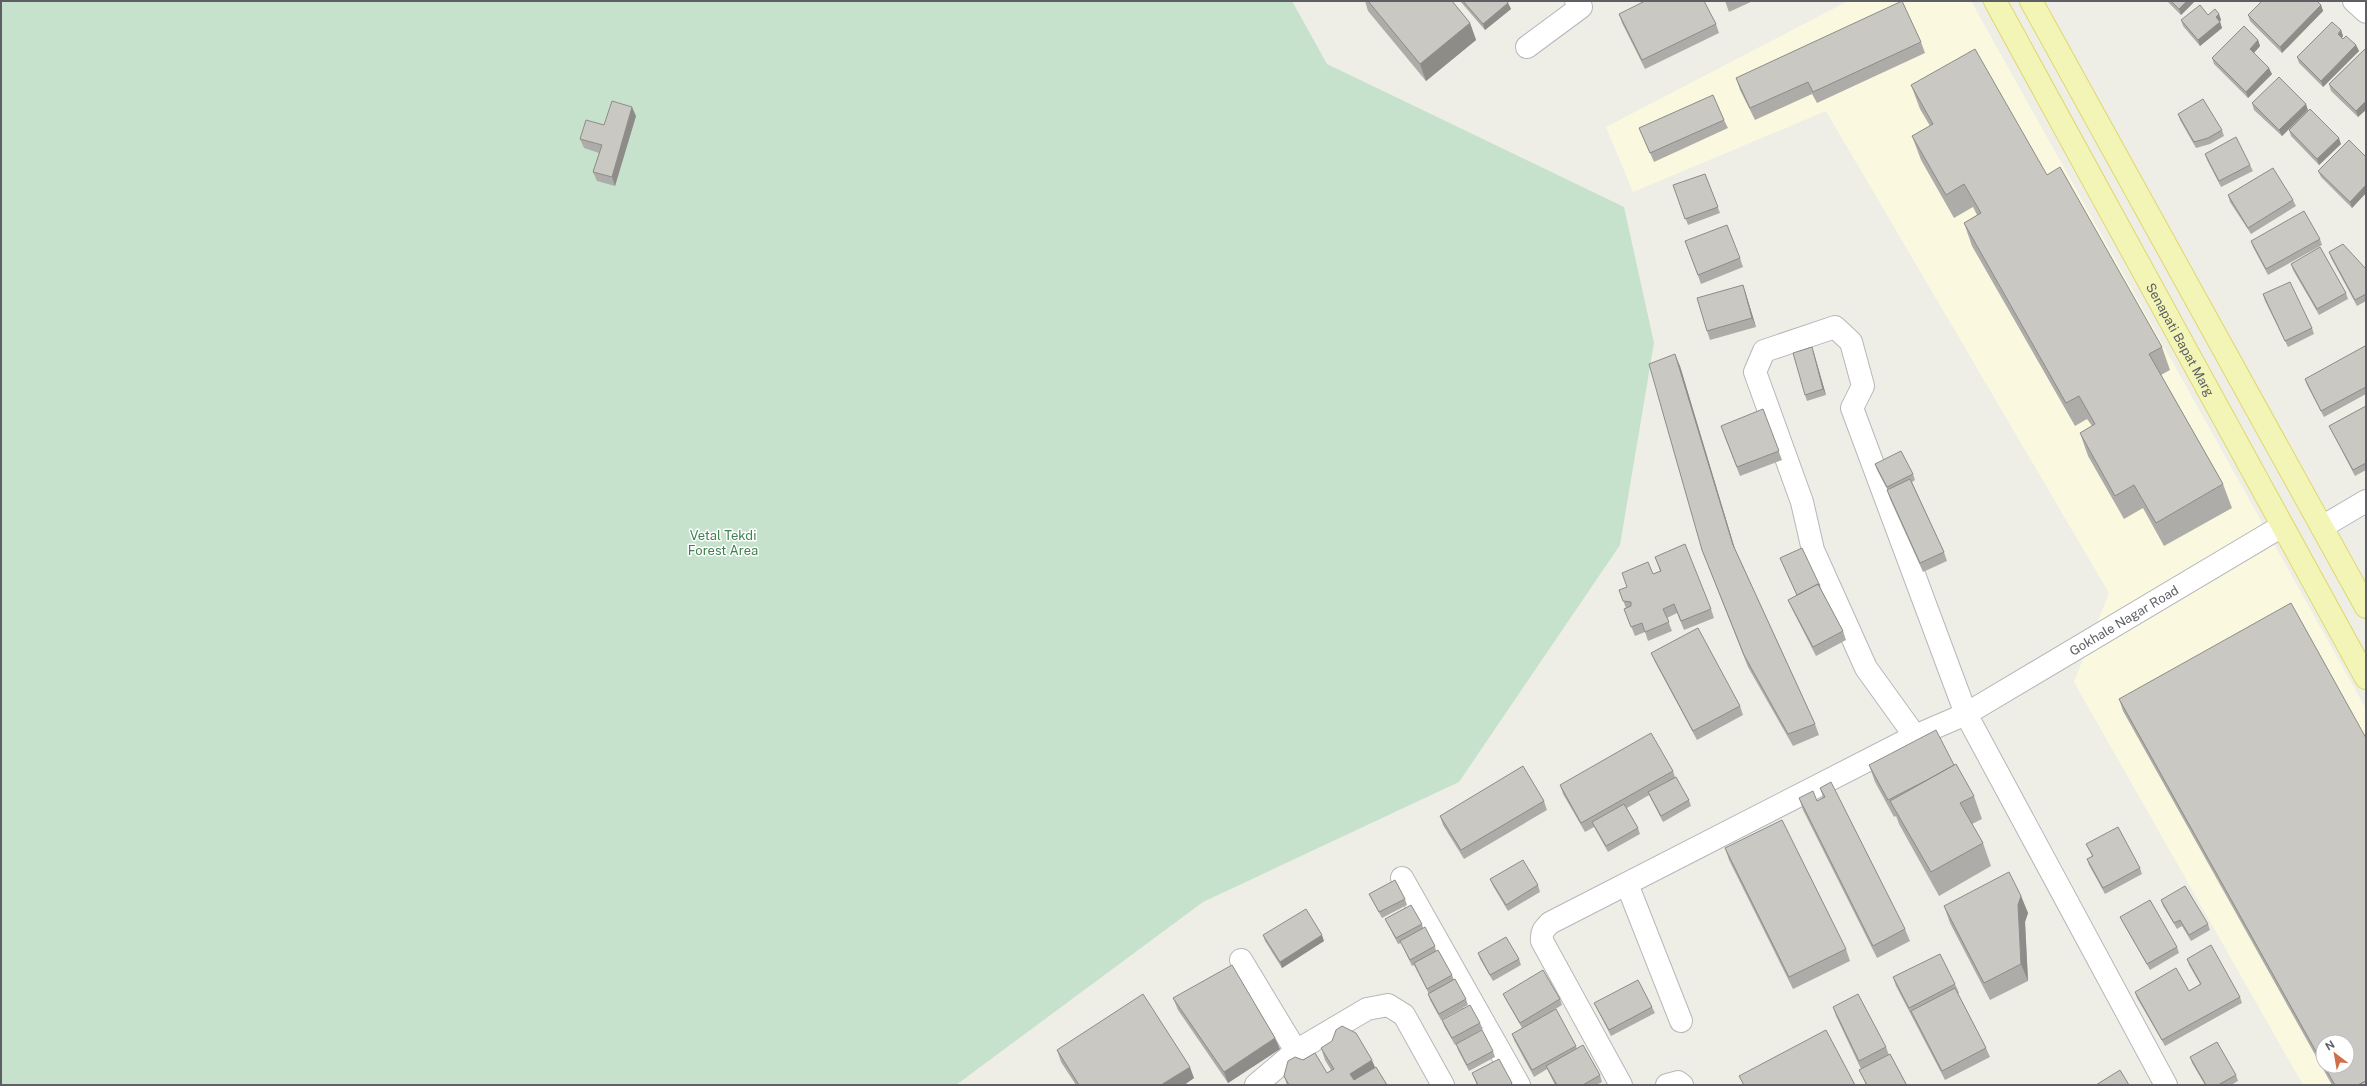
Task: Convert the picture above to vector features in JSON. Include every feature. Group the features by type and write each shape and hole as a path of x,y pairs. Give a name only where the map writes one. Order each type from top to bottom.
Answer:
{"main road":[{"name":"Senapati Bapat Marg","path":"1996,1 2366,678"},
{"path":"2032,1 2366,607"}],"street":[{"path":"1527,47 1581,7 1576,1"},
{"path":"2354,1 2366,12"},
{"path":"1914,736 1866,668 1812,550 1802,502 1755,372 1764,351 1836,327 1851,342 1863,386 1852,408 1966,714 2166,1085"},
{"path":"2322,526 2366,501"},
{"name":"Gokhale Nagar Road","path":"1622,1085 1542,940 1541,934 1550,923 1914,736 1966,714 2282,526"},
{"path":"1402,878 1520,1085"},
{"path":"1627,884 1681,1021"},
{"path":"1241,960 1296,1051"},
{"path":"1256,1085 1296,1051 1367,1009 1388,1005 1404,1015 1443,1085"},
{"path":"1667,1085 1678,1082 1682,1085"}],"shaded area":[{"path":"1848,1 1971,1 2366,709 2366,1085 2303,1085 2074,682 2109,593 1826,111 1633,192 1606,127"}],"green space":[{"name":"Vetal Tekdi Forest Area","path":"1,1 1292,1 1327,64 1624,207 1654,343 1620,545 1459,782 1203,902 956,1085 1,1085"}],"building":[{"path":"1368,1 1452,1 1470,23 1420,64"},
{"path":"1463,1 1507,1 1508,3 1483,24"},
{"path":"1645,1 1704,1 1716,24 1642,60 1619,14"},
{"path":"1902,1 1921,42 1813,92 1808,82 1750,108 1736,78"},
{"path":"2171,1 2187,1 2179,9"},
{"path":"2262,1 2317,1 2321,5 2280,47 2248,15"},
{"path":"2200,5 2208,15 2215,9 2219,14 2216,17 2220,22 2198,40 2181,20"},
{"path":"2332,22 2341,30 2338,34 2343,39 2346,36 2356,45 2321,81 2297,57"},
{"path":"2244,26 2258,40 2250,49 2269,68 2246,92 2212,58"},
{"path":"1975,49 2047,175 2060,167 2162,347 2149,354 2223,484 2156,523 2134,485 2115,496 2080,433 2095,424 2079,396 2066,403 1964,223 1981,213 1964,184 1946,195 1912,136 1933,124 1911,85"},
{"path":"2365,49 2366,101 2356,111 2329,84"},
{"path":"2279,77 2306,104 2279,130 2252,103"},
{"path":"1713,95 1724,120 1650,153 1639,128"},
{"path":"2203,99 2222,130 2208,138 2194,142 2178,114"},
{"path":"612,101 632,107 612,177 593,172 602,145 580,139 586,120 604,125"},
{"path":"2310,109 2339,138 2317,159 2289,130"},
{"path":"2236,137 2250,165 2219,181 2205,154"},
{"path":"2349,140 2366,157 2366,185 2350,202 2318,171"},
{"path":"2273,168 2293,200 2248,228 2228,195"},
{"path":"1705,174 1718,207 1685,219 1673,185"},
{"path":"2304,211 2320,239 2266,269 2251,241"},
{"path":"1727,225 1740,258 1698,275 1685,241"},
{"path":"2343,244 2366,269 2366,294 2355,300 2329,252"},
{"path":"2320,247 2346,293 2317,309 2291,264"},
{"path":"2290,282 2312,328 2285,341 2263,294"},
{"path":"1743,285 1752,318 1707,331 1697,298"},
{"path":"2365,346 2366,387 2321,411 2305,379"},
{"path":"1812,347 1823,389 1805,395 1793,353"},
{"path":"1675,354 1733,545 1815,724 1788,734 1744,655 1702,550 1649,364"},
{"path":"2366,406 2366,463 2353,470 2329,426"},
{"path":"1763,409 1779,451 1737,467 1721,426"},
{"path":"1901,451 1913,474 1887,487 1875,464"},
{"path":"1910,479 1944,552 1920,563 1887,490"},
{"path":"1685,544 1711,609 1681,621 1674,604 1663,609 1669,622 1645,632 1642,623 1631,627 1624,609 1631,606 1631,602 1623,601 1619,590 1627,587 1622,573 1648,562 1653,574 1661,571 1655,557"},
{"path":"1802,548 1820,586 1818,584 1797,595 1780,558"},
{"path":"1818,584 1843,631 1813,647 1788,600"},
{"path":"2291,603 2366,738 2366,1081 2358,1085 2335,1085 2329,1074 2355,1074 2355,1034 2315,1034 2315,1050 2119,699"},
{"path":"1698,628 1740,706 1693,731 1651,653"},
{"path":"1936,730 1954,765 1888,800 1869,765"},
{"path":"1651,733 1673,771 1581,823 1560,785"},
{"path":"1956,764 1974,796 1960,803 1983,843 1931,872 1890,801"},
{"path":"1523,766 1544,801 1461,850 1440,816"},
{"path":"1676,777 1689,800 1661,816 1648,792"},
{"path":"1831,782 1905,929 1873,946 1799,798 1813,791 1817,801 1825,797 1820,788"},
{"path":"1624,804 1638,828 1606,846 1592,822"},
{"path":"1782,820 1846,949 1789,977 1725,848"},
{"path":"2118,827 2140,868 2103,888 2087,859 2093,856 2086,844"},
{"path":"1523,860 1538,885 1506,905 1490,879"},
{"path":"2009,872 2021,896 2018,905 2021,964 1984,983 1944,906"},
{"path":"1395,880 1405,899 1379,912 1369,894"},
{"path":"2185,886 2208,924 2189,935 2180,920 2174,923 2161,900"},
{"path":"2150,900 2177,947 2147,964 2120,917"},
{"path":"1411,905 1422,924 1396,938 1385,919"},
{"path":"1306,909 1322,935 1280,962 1263,935"},
{"path":"1425,927 1435,946 1410,960 1400,941"},
{"path":"1506,937 1519,959 1490,975 1478,953"},
{"path":"2211,945 2240,997 2162,1040 2135,992 2176,968 2189,991 2201,984 2187,959"},
{"path":"1438,950 1452,975 1427,989 1414,963"},
{"path":"1940,954 1955,984 1909,1008 1893,977"},
{"path":"1232,965 1275,1038 1224,1072 1173,998"},
{"path":"1543,970 1560,999 1520,1023 1503,994"},
{"path":"1455,979 1466,999 1439,1014 1428,994"},
{"path":"1638,980 1652,1007 1609,1030 1594,1003"},
{"path":"1955,988 1986,1048 1942,1071 1911,1011"},
{"path":"1143,994 1190,1067 1161,1085 1079,1085 1057,1050"},
{"path":"1858,994 1886,1047 1859,1061 1833,1007"},
{"path":"1470,1005 1480,1023 1452,1038 1442,1020"},
{"path":"1556,1009 1576,1046 1532,1070 1512,1034"},
{"path":"1342,1026 1356,1033 1372,1060 1350,1074 1354,1080 1376,1067 1387,1085 1289,1085 1284,1076 1288,1061 1295,1057 1303,1060 1315,1053 1327,1073 1334,1069 1321,1048 1332,1041 1336,1030"},
{"path":"1482,1030 1493,1051 1467,1065 1456,1044"},
{"path":"1826,1030 1855,1085 1744,1085 1739,1076"},
{"path":"2217,1042 2236,1075 2218,1085 2206,1085 2190,1057"},
{"path":"1583,1045 1600,1075 1583,1085 1557,1085 1546,1066"},
{"path":"1890,1054 1906,1084 1867,1085 1859,1070"},
{"path":"1499,1059 1512,1083 1510,1085 1478,1085 1472,1073"},
{"path":"2120,1070 2129,1085 2096,1085"},
{"path":"2366,1081 2366,1085 2358,1085"}]}
